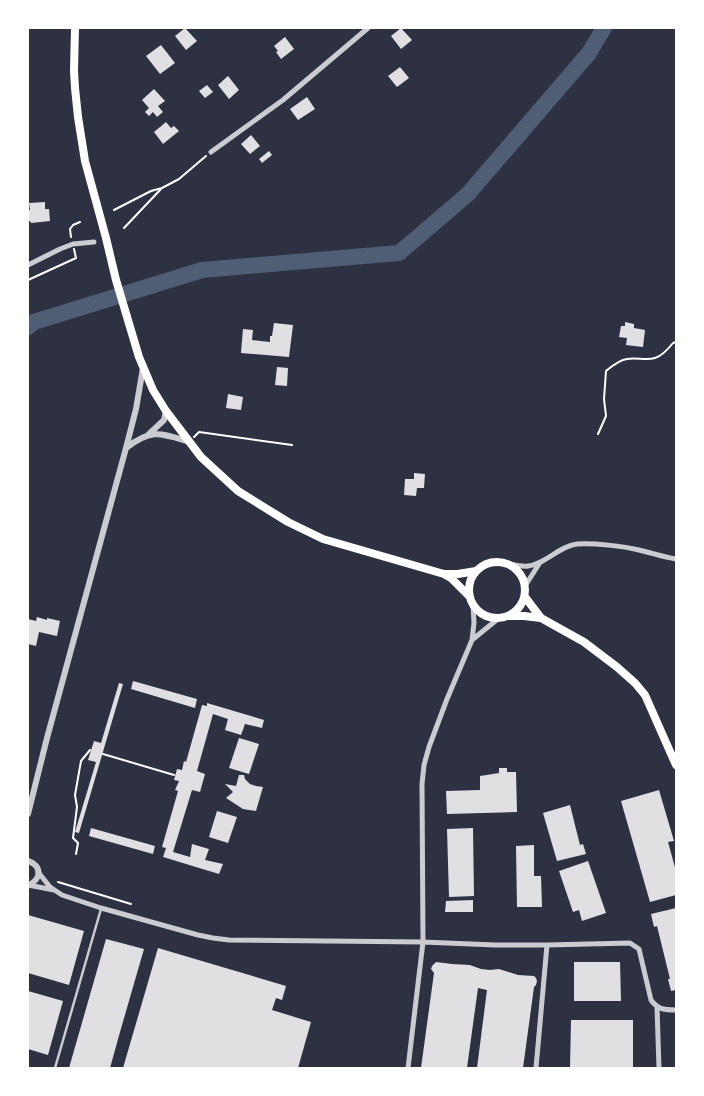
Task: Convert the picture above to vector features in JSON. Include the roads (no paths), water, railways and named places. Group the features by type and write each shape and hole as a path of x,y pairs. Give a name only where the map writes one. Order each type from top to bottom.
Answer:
{"main road":[{"path":"75,28 74,71 78,117 85,161 116,280 143,368 153,390 166,411 201,457 238,491 288,522 323,539 444,574 470,596"},
{"path":"444,574 476,571 488,563 495,562 509,564 515,568 524,579 525,597 516,611 503,617"},
{"path":"476,571 471,581 470,596 473,605 484,615 492,618 524,616 541,618 584,642 635,682 645,695 676,764"},
{"path":"525,597 541,618"}],"street":[{"path":"211,152 283,100 368,28"},
{"path":"28,265 73,244 94,242"},
{"path":"28,814 49,728 126,448 136,409 143,368"},
{"path":"148,435 164,420 166,411"},
{"path":"126,448 138,438 148,435 160,434 190,442"},
{"path":"509,564 528,566 539,564 574,545 589,543 637,550 676,559"},
{"path":"525,586 539,564"},
{"path":"408,1068 424,942 422,784 424,765 444,707 472,640 474,623 473,605"},
{"path":"472,640 503,617"},
{"path":"28,855 30,862 38,868 38,872 43,879 62,895 101,908 213,938 229,940 424,942 487,945 630,944 639,949 651,1000 657,1007 664,1010 676,1010"},
{"path":"28,885 34,882 38,872"},
{"path":"28,885 54,890"},
{"path":"536,1068 547,945"},
{"path":"657,1007 658,1068"}],"lane":[{"path":"54,1068 101,908"}],"waterway":[{"path":"28,327 34,322 202,270 399,253 468,194 589,53 604,28"}]}
